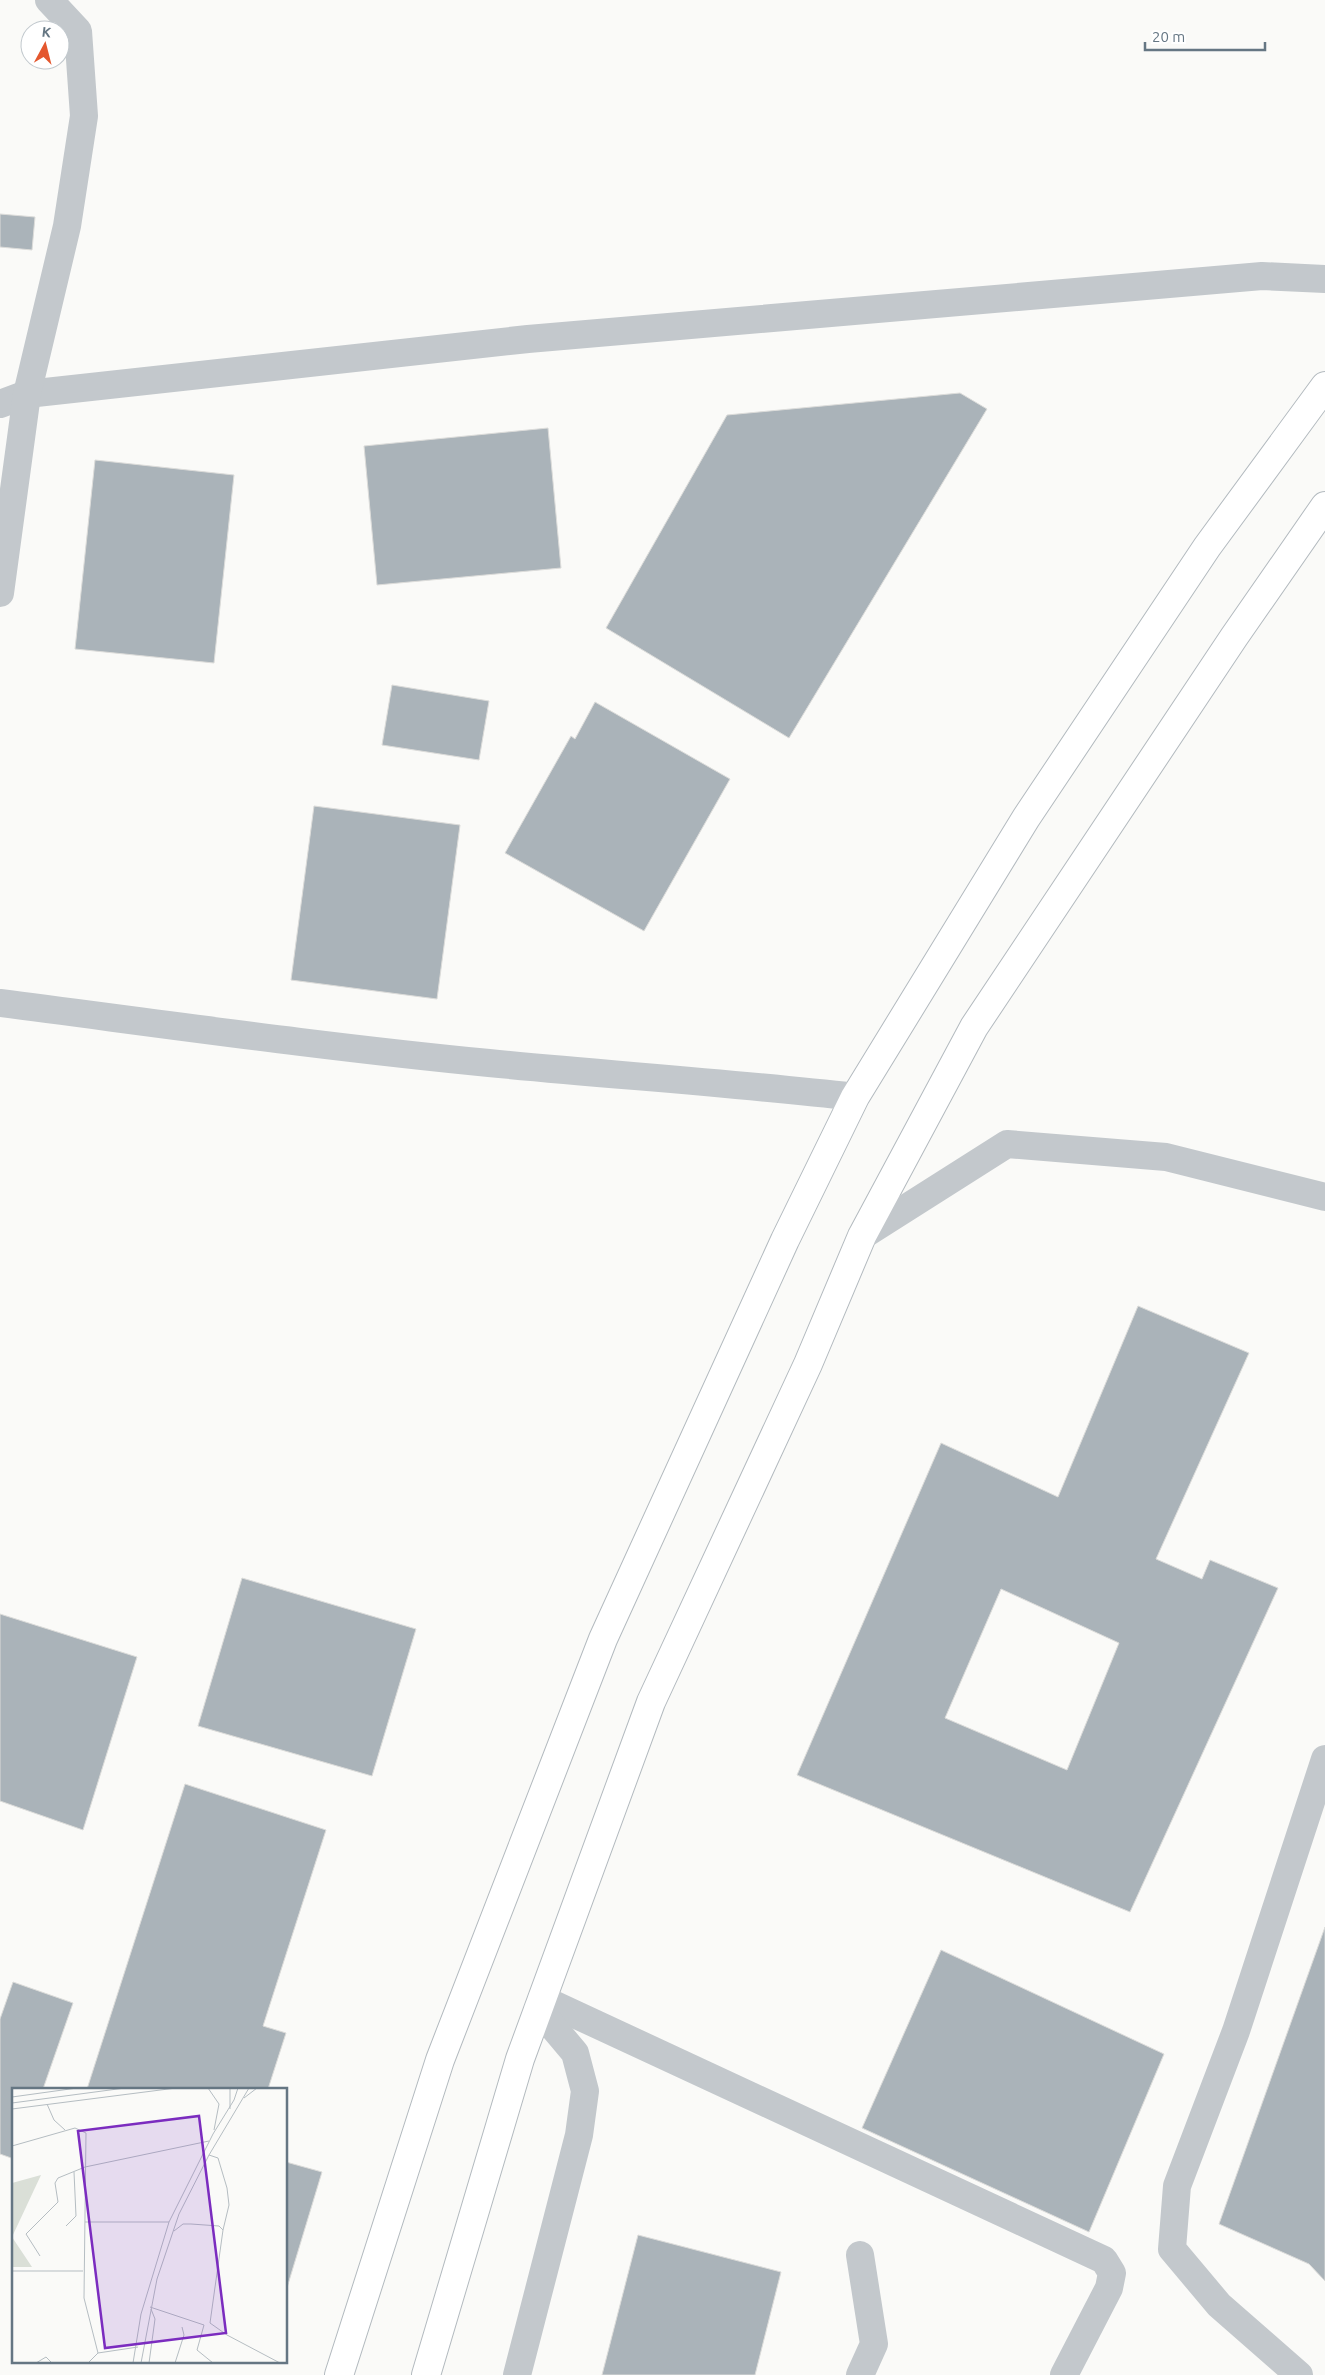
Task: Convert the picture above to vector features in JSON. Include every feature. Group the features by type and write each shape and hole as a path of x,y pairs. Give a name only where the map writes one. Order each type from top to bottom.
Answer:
{"main road":[{"path":"339,2375 440,2060 603,1639 785,1240 855,1097 1043,794 1207,547 1325,386"},
{"path":"426,2375 520,2059 651,1702 808,1364 862,1236 974,1027 1228,645 1325,506"}],"street":[{"path":"0,593 27,394 67,226 84,116 78,31 49,0"},
{"path":"0,404 27,394 528,339 1262,276 1325,279"},
{"path":"0,1003 253,1036 487,1063 760,1086 855,1097"},
{"path":"862,1236 1007,1144 1166,1157 1325,1197"},
{"path":"1299,2375 1219,2305 1172,2249 1177,2186 1239,2022 1325,1759"},
{"path":"517,2375 579,2135 584,2091 575,2053 540,2004"},
{"path":"540,2004 1104,2260 1112,2273 1109,2288 1064,2375"},
{"path":"860,2254 874,2344 860,2375"}],"building":[{"path":"0,214 35,217 32,250 0,247"},
{"path":"960,393 987,409 789,738 606,628 727,415"},
{"path":"548,428 561,568 377,585 364,446"},
{"path":"95,460 234,475 214,663 75,649"},
{"path":"392,685 489,701 479,760 382,745"},
{"path":"595,702 730,779 644,931 505,853 571,736 575,739"},
{"path":"314,806 460,825 437,999 291,980"},
{"path":"1138,1306 1249,1353 1156,1559 1202,1579 1210,1560 1278,1588 1130,1912 797,1775 941,1443 1058,1497","holes":["1001,1589 1119,1643 1067,1770 945,1718"]},
{"path":"242,1578 416,1629 372,1776 198,1726"},
{"path":"0,1614 137,1657 83,1830 0,1801"},
{"path":"185,1784 326,1830 263,2026 286,2033 268,2088 87,2088"},
{"path":"1325,1927 1325,2281 1309,2264 1219,2224"},
{"path":"941,1950 1164,2054 1089,2232 862,2128"},
{"path":"13,1982 73,2003 43,2088 12,2088 12,2158 0,2154 0,2019"},
{"path":"288,2163 322,2172 288,2284"},
{"path":"638,2235 781,2272 755,2375 602,2375"}]}
